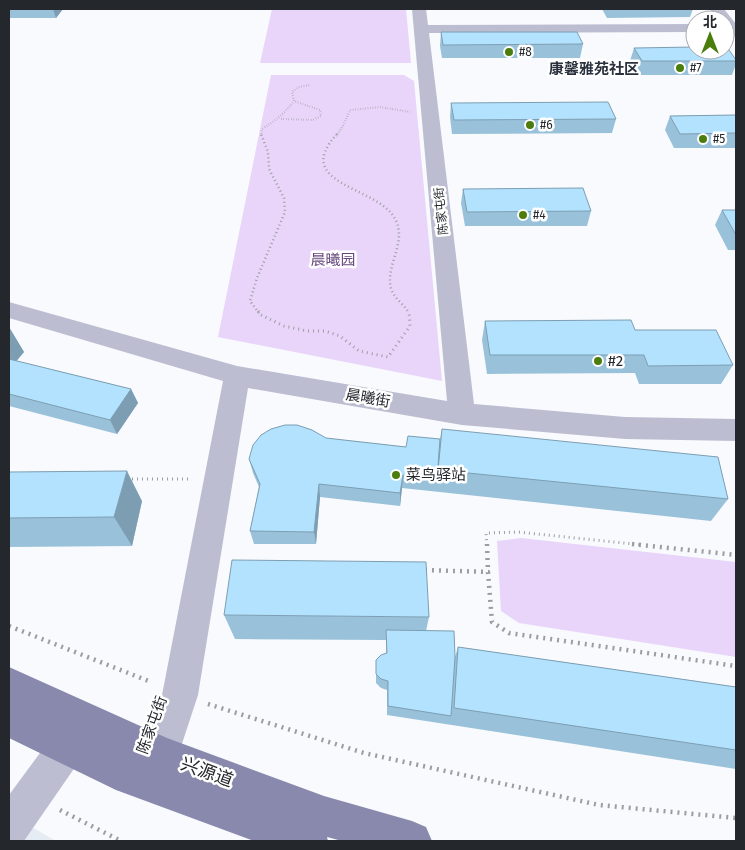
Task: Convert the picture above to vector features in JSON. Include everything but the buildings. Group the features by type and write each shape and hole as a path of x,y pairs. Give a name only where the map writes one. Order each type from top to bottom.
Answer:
{"main road":[{"name":"兴源道","path":"9,685 146,760 308,841"},
{"name":"兴源道","path":"9,719 67,747 146,760 324,816 412,841"}],"street":[{"path":"421,24 685,28"},
{"path":"421,24 685,33"},
{"name":"陈家屯街","path":"421,24 462,414"},
{"name":"晨曦街","path":"9,310 230,379 462,414 625,428 736,430"},
{"name":"晨曦街","path":"9,324 230,379 467,426 595,439 736,442"},
{"name":"陈家屯街","path":"173,691 205,479 230,379"},
{"name":"陈家屯街","path":"146,760 173,691 230,379"},
{"path":"9,828 67,747"}],"path":[{"path":"294,101 292,92 299,87 310,85"},
{"path":"294,101 280,119 262,129 261,137 268,152 268,169 284,198 285,212 257,278 250,301 261,315 284,326 307,331 325,331 340,336 359,351 388,357 410,326 409,311 395,297 391,286 391,273 401,244 400,228 393,214 380,203 329,176 324,166 324,152 341,129 350,110 385,106 418,114"},
{"path":"280,119 313,120 321,116 320,110 294,101"},
{"path":"126,478 205,479"},
{"path":"736,554 518,532 486,533 492,622 509,633 736,666"},
{"path":"420,570 488,572"},
{"path":"9,626 173,691 364,753 599,805 736,818"},
{"path":"32,796 121,841"}],"shaded area":[{"path":"9,814 56,841 9,841"}],"green space":[{"path":"272,9 406,9 411,63 260,63"},
{"name":"晨曦园","path":"271,75 404,75 414,81 442,381 218,337"},
{"path":"521,538 736,562 736,657 519,623 501,611 497,541"}],"place":[{"name":"#8","path":"509,52"},
{"name":"#7","path":"680,68"},
{"name":"#6","path":"530,125"},
{"name":"#5","path":"703,139"},
{"name":"#4","path":"523,215"},
{"name":"#2","path":"598,361"},
{"name":"菜鸟驿站","path":"396,475"}],"district":[{"name":"康馨雅苑社区","path":"594,69"}]}
